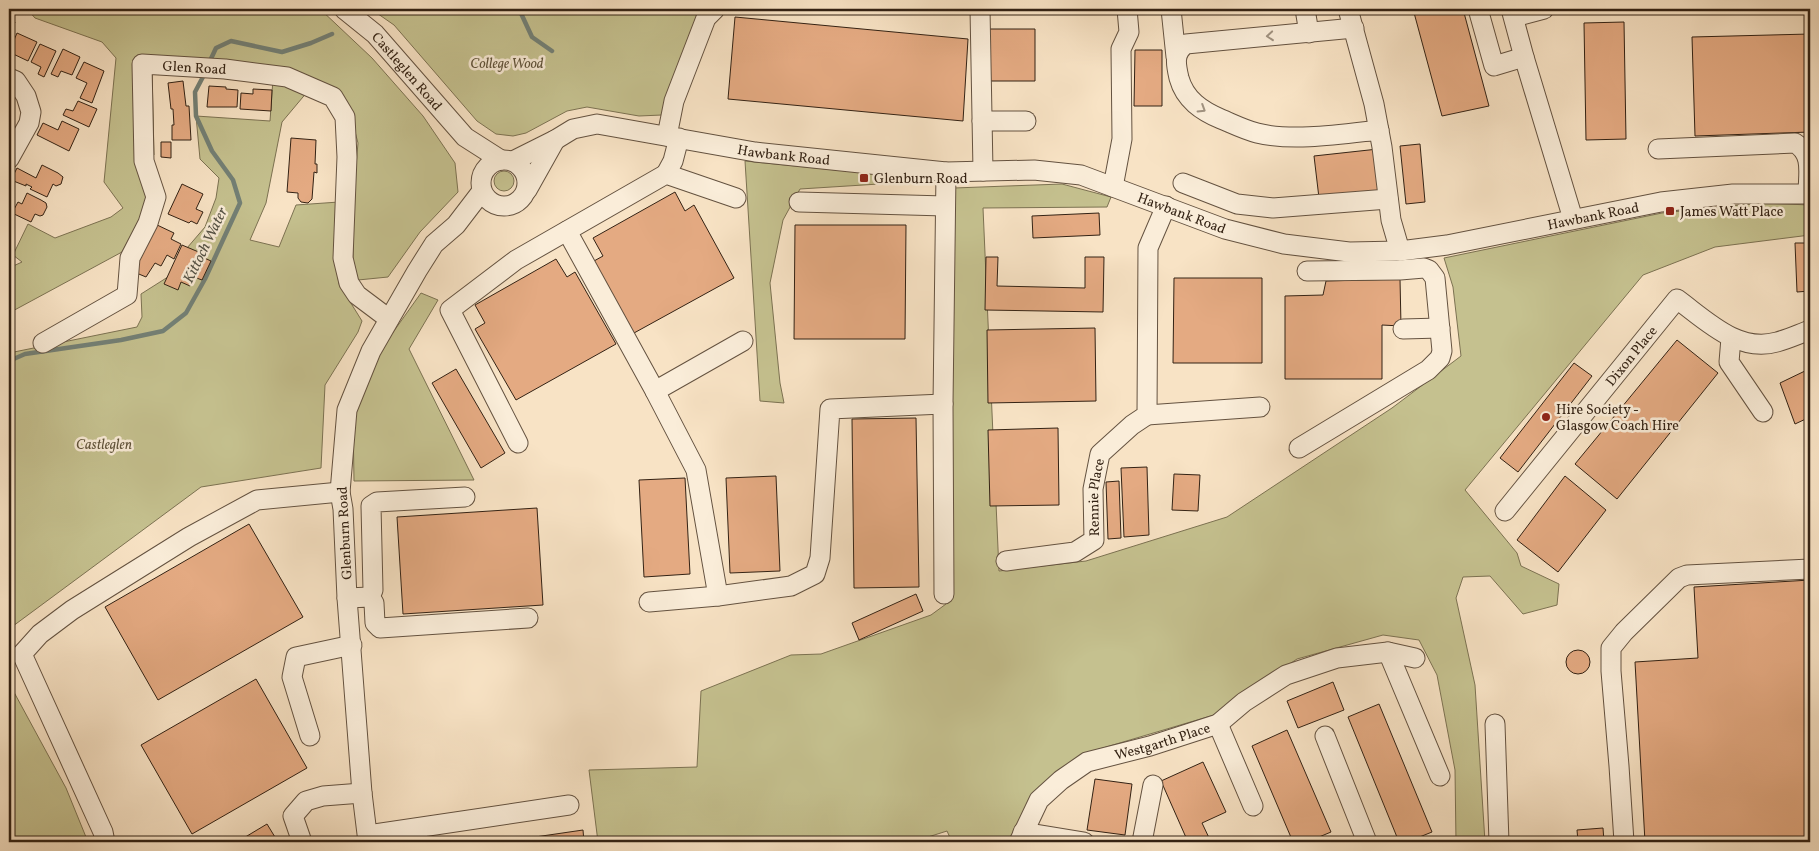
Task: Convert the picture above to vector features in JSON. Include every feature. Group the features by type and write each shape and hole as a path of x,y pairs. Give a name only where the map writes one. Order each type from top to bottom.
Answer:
{"street":[{"name":"Castleglen Road","path":"344,9 375,34 465,137 507,160"},
{"path":"518,443 450,310 516,260 666,174 673,161 674,101 706,18 715,9"},
{"path":"980,9 983,171"},
{"path":"1114,186 1122,139 1121,49 1128,32 1127,9"},
{"path":"1171,9 1180,84 1195,105 1207,113 1258,133 1282,136 1340,134 1379,130"},
{"path":"1305,9 1310,33"},
{"path":"1348,9 1374,104 1391,220 1400,251"},
{"path":"1478,9 1494,66 1524,57"},
{"path":"1544,9 1512,13 1573,219"},
{"path":"1176,57 1179,49 1186,44 1354,28"},
{"name":"Glen Road","path":"43,343 127,295 130,258 148,223 156,197 144,161 142,64 225,69 286,77 332,97 346,117 347,157 343,258 349,283 357,295 389,319"},
{"path":"9,78 16,80 26,96 31,112 29,124 9,160"},
{"path":"982,121 1026,121"},
{"name":"Hawbank Road","path":"507,160 556,140 573,129 597,124 755,152 946,172 1034,170 1081,175 1225,229 1284,244 1349,252 1400,251 1447,245 1661,202 1733,194 1809,194"},
{"name":"Castleglen Road","path":"465,137 482,184"},
{"path":"527,190 528,179 522,168 507,160 488,166 482,184 490,202 503,206 513,205 521,199 527,190 556,140"},
{"path":"1658,149 1795,143 1804,148 1808,157 1809,194"},
{"path":"944,594 943,404 946,172"},
{"path":"666,174 736,198"},
{"path":"1183,183 1237,204 1273,208 1388,199"},
{"name":"Glenburn Road","path":"368,839 362,793 347,598 343,510 340,492 347,410 371,350 389,319 434,244 456,225 482,184"},
{"path":"799,202 945,206"},
{"name":"Glenburn Road","path":"456,225 503,206"},
{"path":"1166,206 1148,248 1147,415 1260,407"},
{"path":"567,231 696,470 718,596"},
{"path":"1299,448 1428,370 1440,358 1442,351 1435,278 1430,270 1424,268 1307,277 1308,247"},
{"name":"Dixon Place","path":"1505,511 1677,299 1731,338 1752,345 1776,343 1810,330"},
{"path":"1403,329 1440,328"},
{"path":"1731,338 1729,362 1763,412"},
{"path":"655,391 743,341"},
{"path":"649,602 718,596 790,586 816,574 820,558 830,410 943,404"},
{"name":"Rennie Place","path":"1006,560 1075,552 1094,540 1093,489 1100,454 1132,425 1147,415"},
{"path":"105,842 103,832 22,654 40,634 72,610 189,537 257,500 340,492"},
{"path":"370,597 373,590 371,506 377,502 465,498"},
{"path":"1624,842 1610,671 1611,648 1624,632 1679,578 1687,575 1810,569"},
{"path":"347,598 370,597"},
{"path":"370,597 374,603 376,623 380,628 528,618"},
{"path":"310,736 292,677 296,657 352,645"},
{"path":"1388,652 1434,743 1440,776"},
{"name":"Westgarth Place","path":"1021,837 1039,800 1061,780 1087,762 1150,746 1218,724 1244,702 1286,675 1337,658 1388,652 1416,658"},
{"path":"1218,724 1254,806"},
{"path":"1495,724 1499,842"},
{"path":"1325,736 1367,842"},
{"path":"1142,842 1154,785"},
{"path":"302,842 293,816 306,801 324,796 362,793"},
{"path":"368,839 422,835 569,805"},
{"path":"1021,837 1084,842"}],"green space":[{"path":"27,9 320,9 372,58 423,116 455,163 458,192 420,232 388,277 358,280 353,260 353,200 358,143 350,113 286,70 152,71 154,155 136,156 148,204 122,252 9,313 9,268 22,262 13,255 28,224 55,238 111,217 123,208 104,182 116,58 102,42 35,18"},
{"name":"College Wood","path":"371,9 707,9 662,115 639,116 587,107 567,111 526,133 513,136 496,134 477,121 394,25"},
{"name":"Castleglen","path":"273,79 308,91 282,122 266,203 250,240 279,247 296,205 339,202 337,271 339,284 362,321 358,332 325,385 321,468 201,487 9,629 9,343 14,352 137,327 142,317 141,294 171,275 187,248 205,227 216,198 219,178 200,159 196,116 270,121"},
{"path":"745,161 887,175 879,184 800,189 783,220 770,283 780,383 784,403 760,401"},
{"path":"504,171 511,174 514,181 511,188 504,191 497,188 494,181 497,174"},
{"path":"1062,184 1111,197 1107,207 983,208 999,571 1086,561 1227,517 1392,408 1461,356 1453,287 1444,258 1662,213 1760,203 1810,205 1810,235 1715,247 1643,275 1465,490 1517,553 1521,566 1559,584 1557,605 1523,614 1490,576 1463,577 1456,598 1475,685 1485,842 1456,842 1455,770 1437,675 1419,640 1383,635 1297,659 1214,715 1086,753 1013,842 952,842 947,831 928,837 930,842 598,842 589,770 697,767 701,691 791,655 821,654 931,615 946,604 945,206 954,188"},
{"path":"421,293 438,300 409,349 474,480 354,481 353,416 374,359"},
{"path":"9,683 66,788 88,842 9,842"}],"building":[{"path":"1413,9 1463,9 1489,106 1442,116"},
{"path":"9,17 15,22 9,39"},
{"path":"735,17 968,39 963,121 728,99"},
{"path":"1624,22 1626,139 1586,140 1584,23"},
{"path":"988,29 1035,29 1035,81 990,81"},
{"path":"17,33 37,42 28,61 9,52"},
{"path":"1810,34 1810,132 1695,136 1692,37"},
{"path":"40,44 56,51 44,77 38,74 41,67 31,62"},
{"path":"63,49 80,57 72,75 61,71 58,77 51,74"},
{"path":"1135,50 1162,50 1162,106 1134,106"},
{"path":"84,62 104,71 92,103 80,98 87,83 76,78"},
{"path":"183,81 186,106 189,106 191,140 172,140 172,125 174,125 173,109 171,109 168,83"},
{"path":"209,86 238,90 237,107 207,107"},
{"path":"253,89 272,90 271,111 240,109 241,93 253,94"},
{"path":"78,101 97,109 89,127 63,115 66,109 73,111"},
{"path":"62,121 79,129 69,151 37,135 43,123 58,130"},
{"path":"291,138 316,140 315,164 317,164 317,173 314,172 312,199 308,203 301,202 298,198 298,193 287,192"},
{"path":"161,142 171,142 171,158 161,157"},
{"path":"1420,144 1425,202 1406,204 1400,146"},
{"path":"1378,149 1382,191 1319,198 1314,156"},
{"path":"42,165 63,177 61,184 56,186 53,184 47,197 30,189 32,187 26,184 26,186 11,180 17,168 36,178"},
{"path":"182,184 203,194 196,209 203,212 197,224 191,221 189,223 168,214"},
{"path":"675,192 685,211 694,205 734,278 634,333 594,261 603,256 593,238"},
{"path":"27,193 46,203 47,207 43,215 35,214 31,222 12,213 18,202 22,204"},
{"path":"1099,213 1100,235 1033,238 1032,216"},
{"path":"155,224 174,233 171,239 181,244 174,259 167,255 161,266 155,263 146,277 134,272"},
{"path":"795,225 906,225 905,339 794,339"},
{"path":"1795,243 1810,243 1810,291 1797,292"},
{"path":"182,245 201,253 200,256 211,261 202,280 194,277 190,286 181,282 178,290 164,284"},
{"path":"986,257 998,257 997,286 1085,288 1085,257 1104,257 1103,312 985,310"},
{"path":"556,259 567,277 575,272 616,344 516,400 475,329 485,323 475,305"},
{"path":"1174,278 1262,278 1262,363 1173,363"},
{"path":"1400,279 1401,326 1382,325 1382,379 1285,379 1285,296 1323,295 1326,281"},
{"path":"1095,328 1096,401 988,403 987,330"},
{"path":"1677,340 1718,373 1617,499 1575,464"},
{"name":"Hire Society - Glasgow Coach Hire","path":"1574,363 1592,376 1518,472 1500,458"},
{"path":"456,369 505,453 481,468 432,383"},
{"path":"1807,370 1810,381 1810,417 1795,424 1780,383"},
{"path":"916,418 919,587 854,588 852,419"},
{"path":"1058,428 1059,505 990,506 988,430"},
{"path":"1147,467 1149,535 1124,537 1121,468"},
{"path":"1174,474 1200,475 1198,511 1172,510"},
{"path":"776,476 780,571 730,573 726,478"},
{"path":"1565,476 1606,510 1558,572 1517,540"},
{"path":"685,478 690,574 644,577 639,480"},
{"path":"1119,481 1121,538 1108,539 1106,482"},
{"path":"537,508 543,605 403,614 397,517"},
{"path":"249,524 303,617 158,700 105,607"},
{"path":"1810,580 1810,842 1645,842 1635,662 1698,658 1694,587"},
{"path":"916,594 923,611 859,640 852,623"},
{"path":"1578,650 1583,651 1589,657 1589,667 1583,673 1578,674 1573,673 1567,667 1566,662 1567,657 1573,651"},
{"path":"256,679 307,768 192,834 141,745"},
{"path":"1333,682 1344,710 1298,728 1287,701"},
{"path":"1379,704 1432,832 1407,842 1399,842 1348,717"},
{"path":"1287,730 1331,832 1307,842 1293,842 1252,746"},
{"path":"1203,762 1226,812 1202,823 1211,842 1188,842 1161,781"},
{"path":"1095,779 1132,784 1125,835 1087,830"},
{"path":"267,824 278,842 237,842"},
{"path":"1603,828 1604,842 1578,842 1577,830"},
{"path":"583,830 584,842 501,842"}],"waterway":[{"path":"519,9 532,37 552,51"},
{"name":"Kittoch Water","path":"209,63 216,48 231,41 282,52 332,34"},
{"name":"Kittoch Water","path":"9,361 25,354 121,340 163,331 186,313 205,279 240,203 233,180 212,151 196,116 195,92 205,73"}],"place":[{"name":"Glenburn Road","path":"864,178"},
{"name":"James Watt Place","path":"1670,211"},
{"name":"Hire Society - Glasgow Coach Hire","path":"1546,417"}]}
